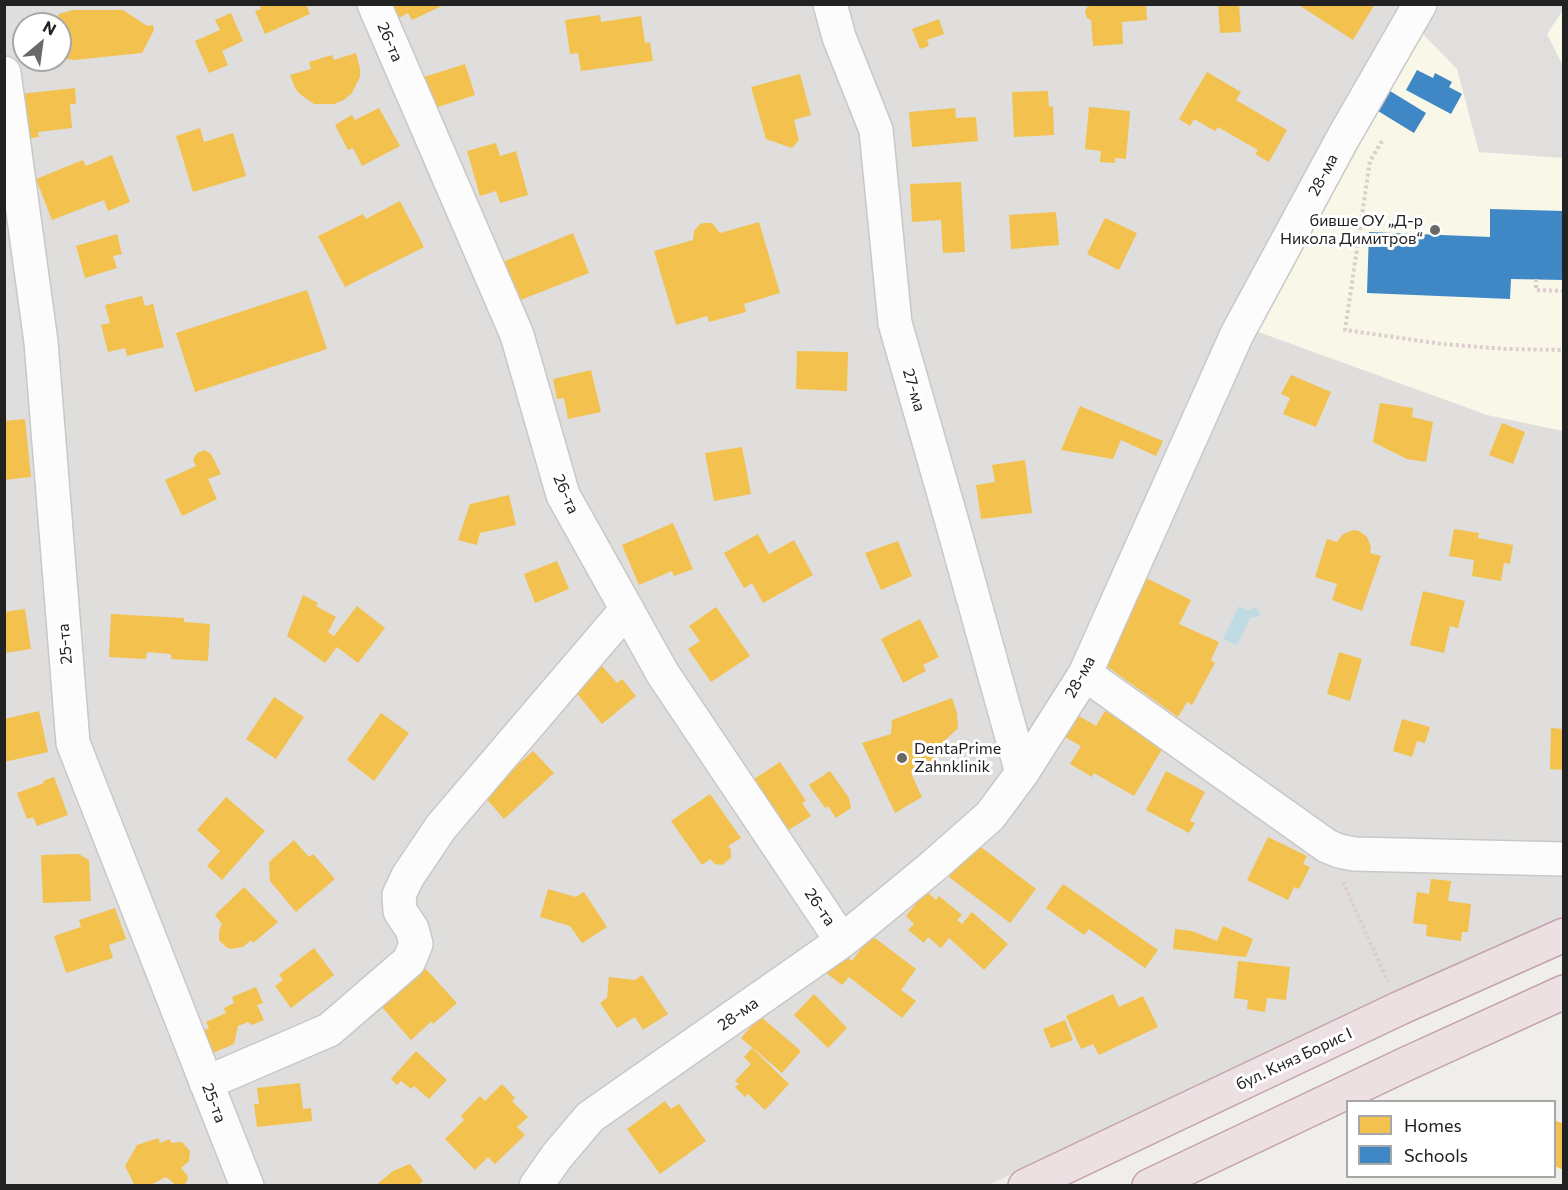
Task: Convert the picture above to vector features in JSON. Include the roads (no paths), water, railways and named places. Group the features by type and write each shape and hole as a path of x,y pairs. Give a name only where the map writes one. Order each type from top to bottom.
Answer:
{"highway":[{"name":"бул. Княз Борис I","path":"1025,1185 1400,1008 1563,935"},
{"path":"1159,1181 1563,992"},
{"path":"1354,1100 1563,1015"},
{"path":"1159,1181 1346,1103"}],"street":[{"name":"26-та","path":"374,4 517,335 563,495 663,674 842,941"},
{"name":"27-ма","path":"830,4 839,37 876,130 895,323 1022,774"},
{"name":"28-ма","path":"536,1185 556,1156 590,1117 842,941 990,816 1022,774 1084,674 1237,334 1343,138 1420,4"},
{"name":"25-та","path":"4,73 41,342 73,743 248,1185"},
{"path":"206,1083 329,1030 409,961 416,944 412,929 400,911 399,895 408,876 441,827 627,609"},
{"path":"1084,674 1327,846 1339,851 1354,854 1563,859"}],"water":[{"path":"1239,606 1248,611 1255,607 1260,613 1258,617 1251,617 1237,645 1223,639"}],"place":[{"name":"бивше ОУ „Д-р Никола Димитров“","path":"1435,230"},
{"name":"DentaPrime Zahnklinik","path":"902,758"}]}
